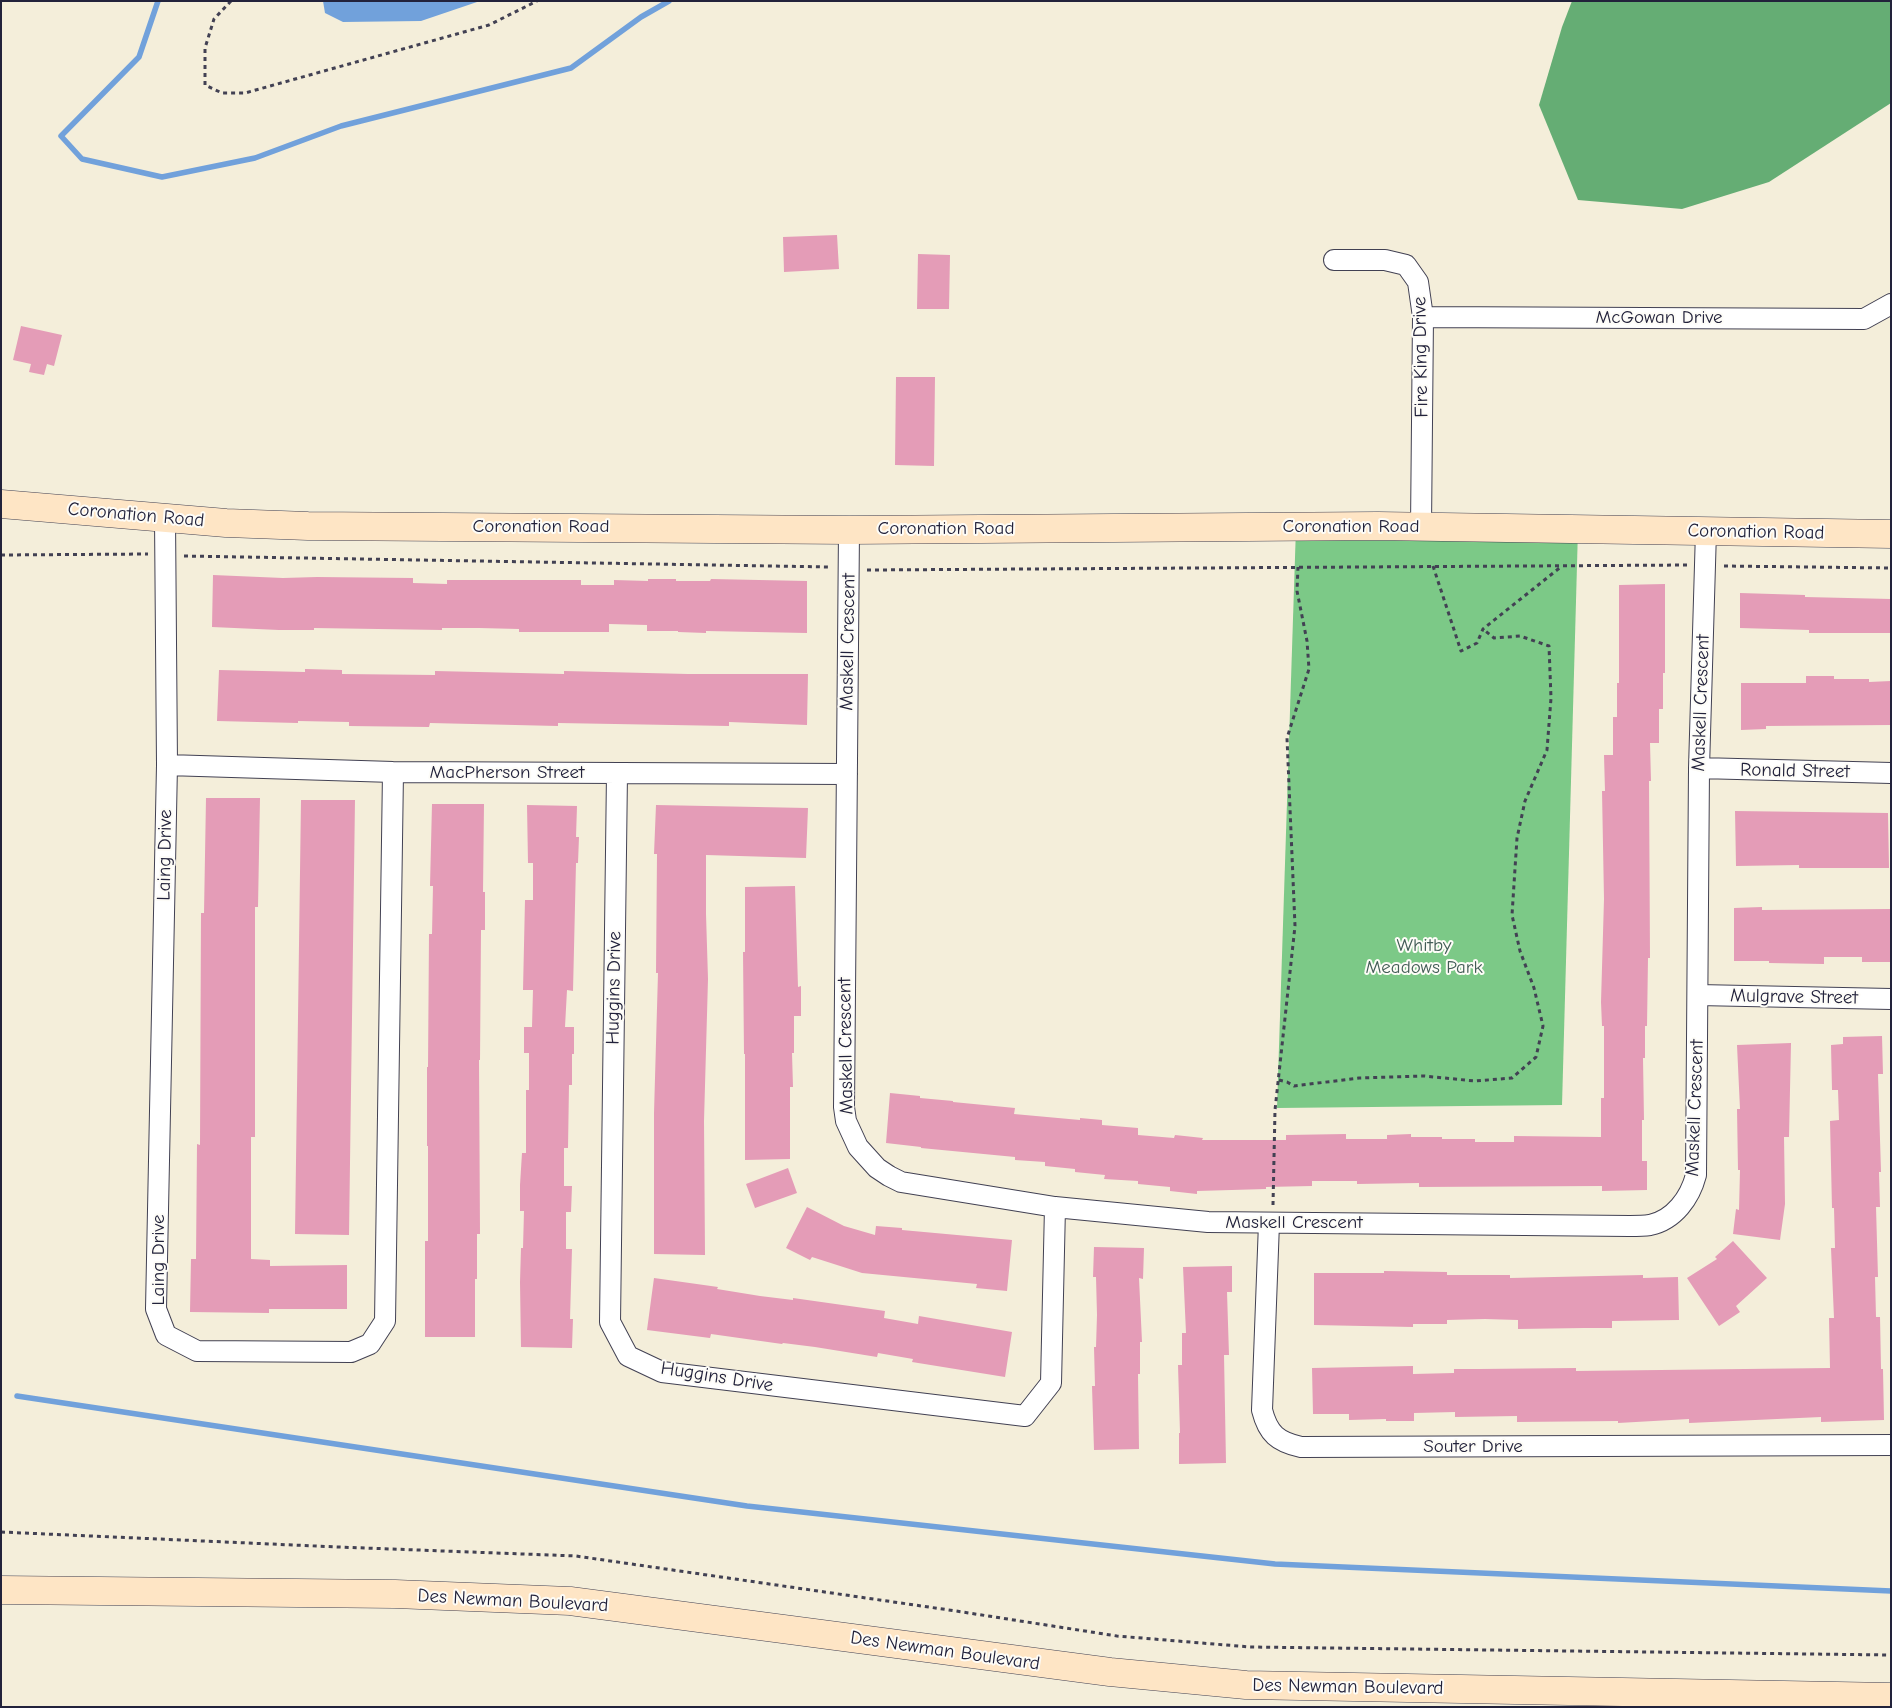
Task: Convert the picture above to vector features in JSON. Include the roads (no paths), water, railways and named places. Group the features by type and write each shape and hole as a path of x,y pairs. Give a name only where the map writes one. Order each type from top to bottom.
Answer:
{"street":[{"name":"Fire King Drive","path":"1334,260 1386,260 1406,265 1418,282 1423,317 1421,527"},
{"name":"McGowan Drive","path":"1423,317 1864,319 1891,304"},
{"name":"Coronation Road","path":"1,504 226,523 308,526 849,530 1421,527 1891,534"},
{"name":"Laing Drive","path":"165,518 167,765 156,1309 166,1335 197,1351 351,1352 370,1344 385,1321 393,772"},
{"name":"Maskell Crescent","path":"849,530 844,1100 846,1121 851,1135 858,1147 877,1168 902,1182 1055,1207 1208,1222 1630,1226 1650,1225 1669,1217 1684,1203 1696,1175 1699,768 1706,531"},
{"name":"MacPherson Street","path":"167,765 393,772 847,774"},
{"name":"Ronald Street","path":"1699,768 1891,773"},
{"name":"Huggins Drive","path":"617,773 610,1322 628,1356 662,1372 1025,1416 1051,1383 1055,1207"},
{"name":"Mulgrave Street","path":"1698,995 1891,999"},
{"name":"Souter Drive","path":"1269,1223 1262,1410 1268,1428 1277,1438 1288,1444 1301,1447 1891,1445"},
{"name":"Des Newman Boulevard","path":"1,1590 395,1594 570,1601 1110,1672 1246,1685 1891,1697"}],"water":[{"path":"323,1 480,1 421,21 343,22 325,13"}],"waterway":[{"path":"158,1 139,57 61,136 82,159 162,177 255,158 341,126 571,68 641,17 669,1"},
{"path":"17,1396 747,1506 1275,1564 1891,1591"}],"park label":[{"name":"Whitby Meadows Park","path":"1424,957"}]}
